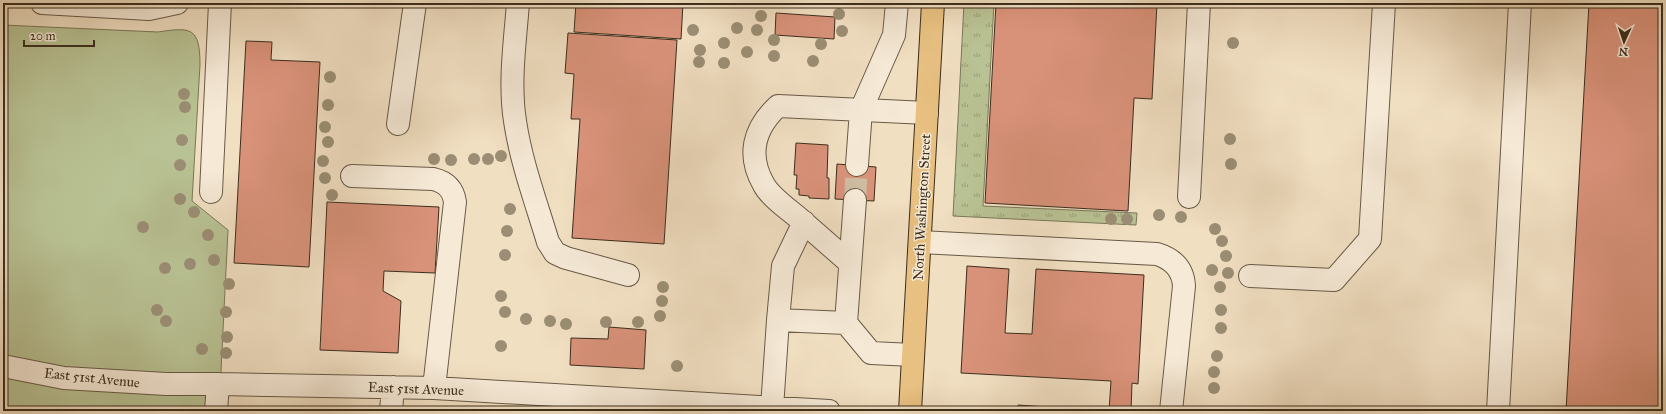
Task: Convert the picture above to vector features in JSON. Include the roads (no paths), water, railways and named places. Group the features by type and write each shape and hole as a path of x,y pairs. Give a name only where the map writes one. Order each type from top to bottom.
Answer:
{"main road":[{"name":"North Washington Street","path":"910,411 934,3"}],"street":[{"path":"42,3 149,9 177,3"},
{"path":"211,192 220,3"},
{"path":"398,124 415,3"},
{"path":"518,3 513,77 515,121 525,164 548,242 554,252 566,258 628,275"},
{"path":"857,165 861,110 894,35 897,3"},
{"path":"1189,197 1199,3"},
{"path":"1250,276 1334,280 1370,239 1384,3"},
{"path":"1498,411 1520,3"},
{"path":"850,263 764,186 756,169 754,150 756,136 762,124 778,106 927,114"},
{"path":"352,176 433,179 445,183 449,187 454,197 455,202 434,388"},
{"path":"855,200 846,323 871,353 913,355"},
{"path":"772,408 783,266 804,222"},
{"path":"920,242 1157,254 1168,258 1180,270 1184,286 1171,411"},
{"path":"778,320 846,323"},
{"name":"East 51st Avenue","path":"3,366 64,378 166,384 434,388 563,403 772,408 829,411"},
{"path":"216,411 218,384"},
{"path":"391,411 393,387"}],"tunnel":[{"path":"855,200 857,165"}]}
